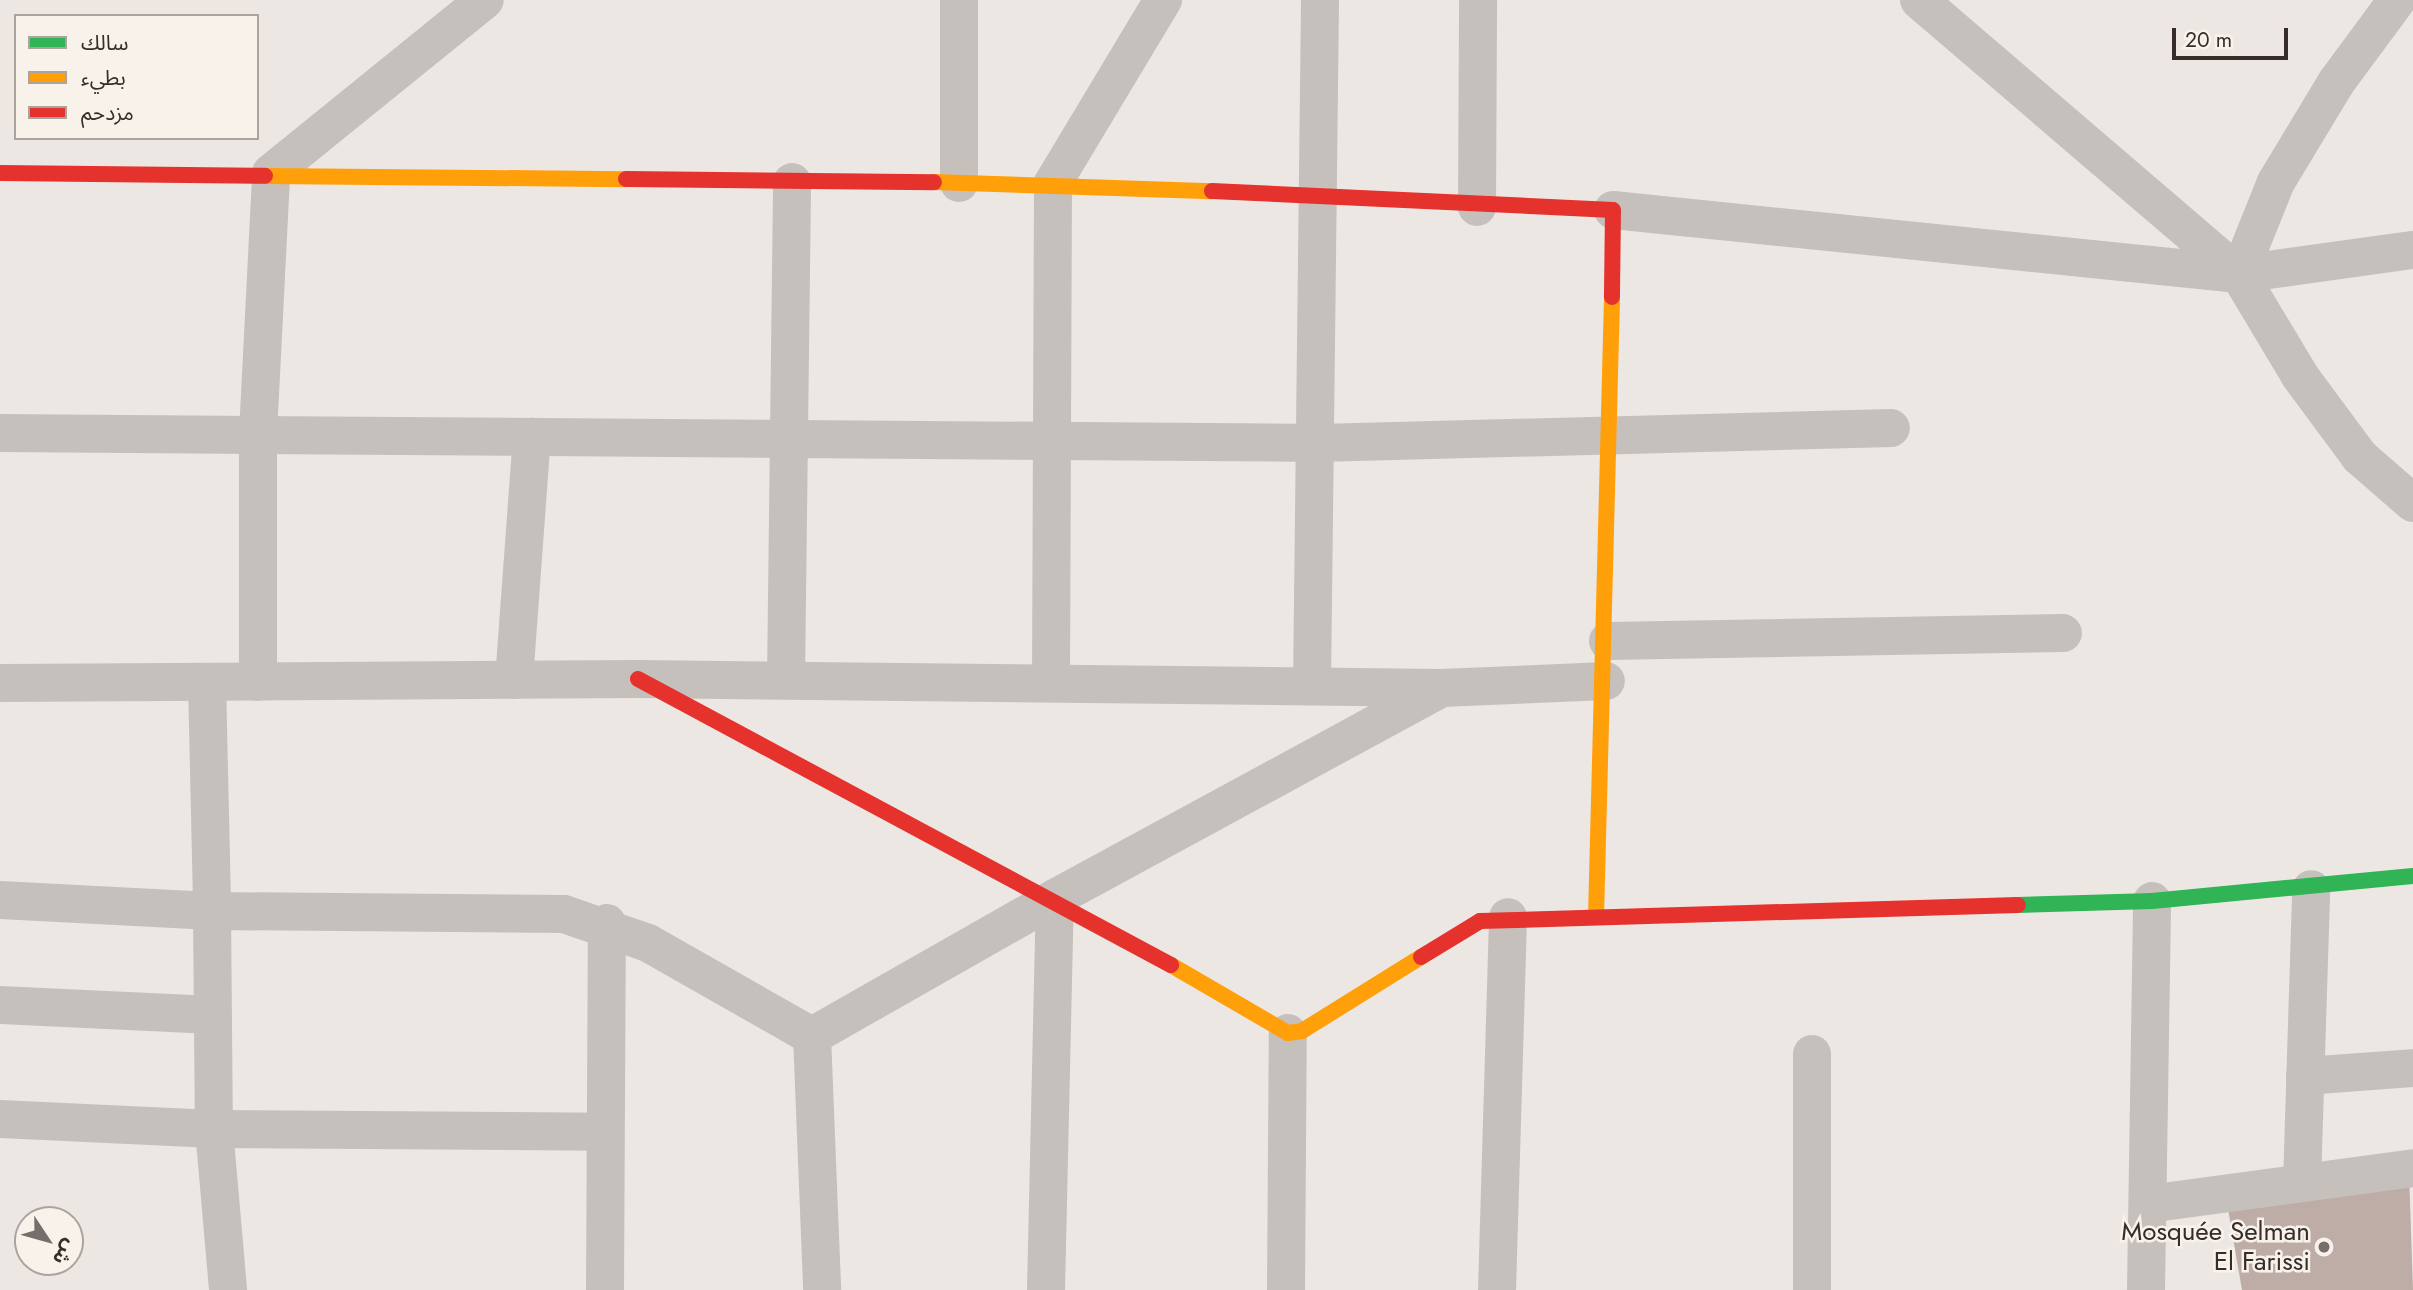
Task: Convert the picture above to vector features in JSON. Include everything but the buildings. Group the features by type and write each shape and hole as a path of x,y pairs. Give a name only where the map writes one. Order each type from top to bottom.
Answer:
{"street":[{"path":"258,682 258,434 271,173 485,0"},
{"path":"959,183 960,0"},
{"path":"1051,684 1054,183 1163,0"},
{"path":"1312,686 1319,443 1314,195 1320,0"},
{"path":"1477,207 1478,0"},
{"path":"1919,0 2239,275 2300,376 2360,457 2413,503"},
{"path":"2239,275 2276,182 2337,81 2397,0"},
{"path":"0,173 271,173 792,182 1054,183 1314,195 1477,207 1612,210 2239,275 2413,250"},
{"path":"786,680 792,182"},
{"path":"1596,916 1608,641 1612,210"},
{"path":"0,433 1319,443 1609,439 1891,428"},
{"path":"514,680 532,437"},
{"path":"1608,641 2063,633"},
{"path":"638,678 1055,898 1288,1033 1302,1031 1480,921 1508,917 2152,901 2311,889 2413,876"},
{"path":"0,683 638,678 1441,688 1606,681"},
{"path":"207,682 214,1129 228,1290"},
{"path":"812,1036 1055,898 1441,688"},
{"path":"2302,1183 2311,889"},
{"path":"1046,1290 1055,898"},
{"path":"0,900 212,911 564,914 607,923 812,1036"},
{"path":"2146,1290 2152,901"},
{"path":"1497,1290 1508,917"},
{"path":"605,1290 602,1132 607,923"},
{"path":"0,1005 213,1015"},
{"path":"1286,1290 1288,1033"},
{"path":"812,1036 822,1290"},
{"path":"1812,1054 1812,1290"},
{"path":"2305,1076 2413,1068"},
{"path":"0,1119 214,1129 602,1132"},
{"path":"2148,1204 2413,1168"}],"traffic: fast":[{"path":"2018,905 2152,901 2413,876"}],"traffic: slow":[{"path":"265,176 626,179"},
{"path":"934,182 1212,191"},
{"path":"1596,917 1612,297"},
{"path":"1171,965 1288,1033 1302,1031 1421,957"}],"traffic: jam":[{"path":"0,173 265,176"},
{"path":"626,179 934,182"},
{"path":"1212,191 1613,210 1612,297"},
{"path":"638,679 1171,965"},
{"path":"1421,957 1480,921 2018,905"}],"place":[{"name":"Mosquée Selman El Farissi","path":"2324,1247"}]}
